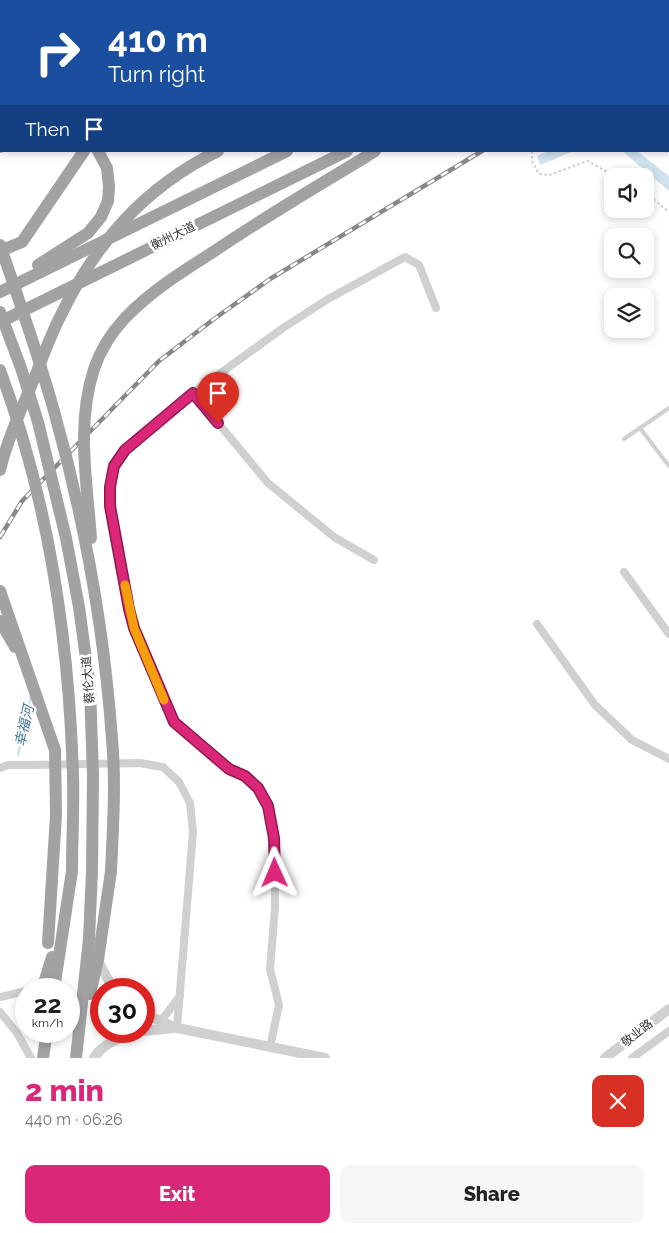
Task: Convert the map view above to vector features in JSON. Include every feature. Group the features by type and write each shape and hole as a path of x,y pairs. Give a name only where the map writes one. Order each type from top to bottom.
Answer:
{"highway":[{"path":"0,251 22,242 83,152"},
{"path":"0,291 88,233 101,217 108,201 109,186 107,168 99,152"},
{"path":"0,470 13,429 60,316 97,253 118,226 143,201 171,178 216,152"},
{"name":"衡州大道","path":"0,291 285,152"},
{"name":"衡州大道","path":"0,322 345,152"},
{"path":"97,606 84,450 84,423 87,397 94,368 107,342 124,319 173,278 242,232 370,155"},
{"path":"0,245 31,335 54,412 82,528 97,606 106,670 112,740 114,816 111,871 98,960 76,1055"},
{"name":"蔡伦大道","path":"0,312 38,422 66,538 79,607 90,688 93,775 92,871 89,939 76,1055"},
{"name":"蔡伦大道","path":"0,370 30,462 50,556 68,688 73,777 72,871 50,978"},
{"path":"0,591 55,750 56,815 48,944 48,978"},
{"path":"0,621 25,664"},
{"path":"41,1058 42,1043"},
{"path":"41,1058 44,1043"}],"street":[{"path":"270,1047 278,1005 270,969 275,908 274,838 268,806 258,788 245,776 229,769 174,722 134,628 129,609 110,506 110,487 114,466 125,450 193,393 283,328 328,298 405,257 419,265 436,308"},
{"path":"193,393 268,483 334,537 374,560"},
{"path":"624,572 669,634"},
{"path":"537,624 595,705 632,740 669,759"},
{"path":"0,768 8,765 32,766 140,762 163,767 179,782 190,803 193,832 177,1028"},
{"path":"89,939 107,978"},
{"path":"0,998 15,994"},
{"path":"161,1021 180,996"},
{"name":"敬业路","path":"605,1058 669,1009"},
{"path":"0,1012 17,1033 31,1058"},
{"path":"155,1019 177,1028 325,1058"},
{"path":"155,1030 177,1028"},
{"path":"632,1058 669,1031"},
{"path":"94,1058 97,1053 111,1043"}],"lane":[{"path":"624,439 669,408"},
{"path":"640,428 669,466"}],"path":[{"path":"532,152 532,161 539,174 549,175 588,161 604,170"},
{"path":"654,200 669,212"}],"water":[{"path":"546,152 571,152 540,165 537,156"},
{"path":"623,152 638,152 669,176 669,191 654,178 654,168 642,168"}],"waterway":[{"name":"幸福河","path":"18,755 31,696"}],"railway":[{"path":"0,537 22,501 159,361 270,279 480,152"}],"slow traffic":[{"path":"125,585 134,628 164,700"}],"route":[{"path":"218,423 193,393 125,450 114,466 110,487 110,506 134,628 174,722 181,730 229,769 245,776 258,788 268,806 274,838 275,873"}]}
